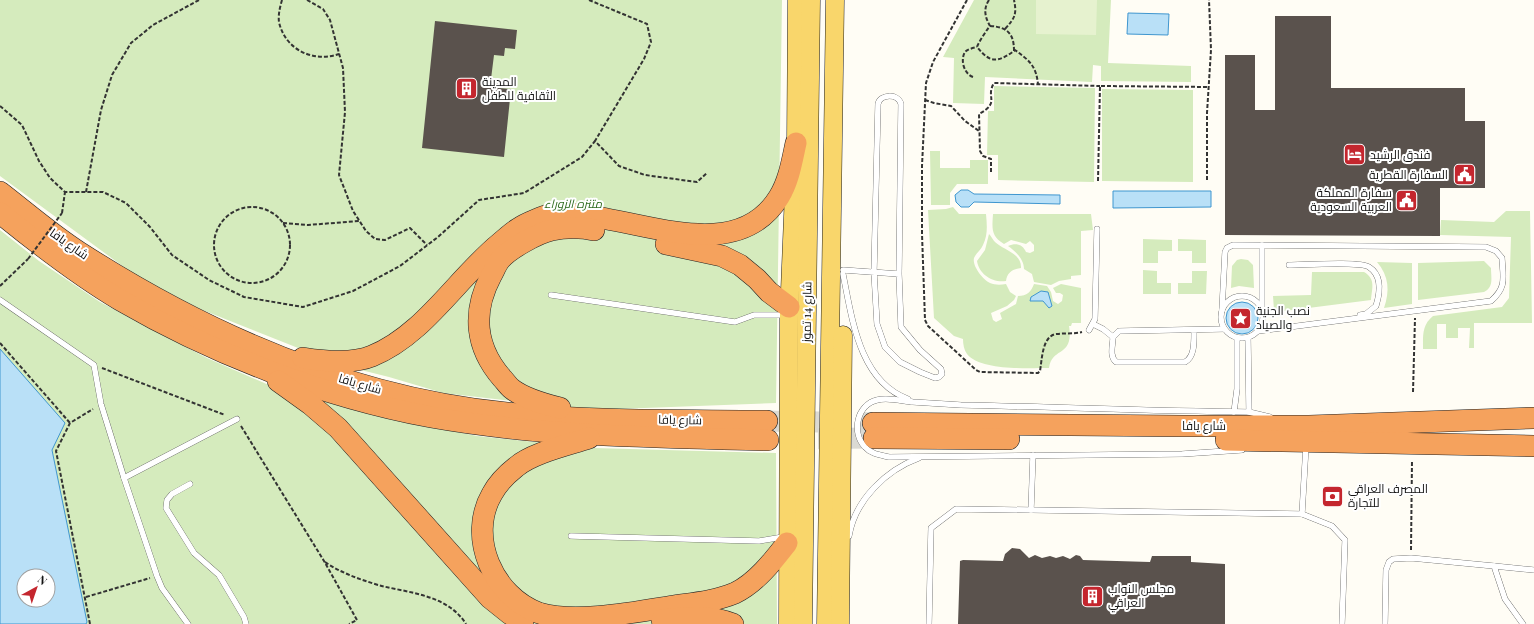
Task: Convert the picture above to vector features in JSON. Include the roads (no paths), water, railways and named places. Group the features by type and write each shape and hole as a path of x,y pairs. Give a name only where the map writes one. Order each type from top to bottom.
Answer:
{"highway":[{"path":"261,360 306,358 341,362 371,357 394,344 415,328 480,261 520,227 553,214 585,215 693,235 720,234 746,227 763,216 779,198 789,176 796,143"},
{"name":"شارع يافا","path":"0,192 77,251 133,285 194,318 261,360"},
{"name":"شارع يافا","path":"0,213 44,247 120,300 185,334 261,360 338,378 393,393 463,407 597,427 768,430"},
{"path":"597,427 537,402 512,389 494,369 484,351 478,326 480,305 487,284 500,260 523,242 552,230 584,228 722,256 740,266 757,279 789,311"},
{"path":"261,360 338,428 490,598 510,614 530,624"},
{"name":"شارع يافا","path":"1308,433 1534,418"},
{"name":"شارع يافا","path":"873,430 1182,426 1534,446"},
{"path":"597,427 518,465 503,478 492,494 485,512 482,533 485,550 490,568 502,587 517,602 539,613 560,617 582,617 609,616 711,600 735,593 754,581 787,540"},
{"path":"638,624 678,618 702,618 726,621 732,624"}],"main road":[{"path":"788,624 787,540 789,311 796,143 797,0"},
{"name":"شارع 14 تموز","path":"803,624 811,0"},
{"name":"شارع 14 تموز","path":"816,624 822,0"},
{"path":"826,624 835,0"},
{"path":"840,624 847,0"}],"lane":[{"path":"882,97 896,97 900,100 901,104 899,274 901,327 920,350 941,369 942,374 939,377 934,378 900,362 885,347 877,324 874,272 878,104 882,97"},
{"path":"1089,330 1095,319 1097,229"},
{"path":"1222,310 1225,252 1227,248 1233,245 1486,247 1496,251 1502,258 1503,286 1499,294 1491,301 1258,331"},
{"path":"1262,245 1263,317 1262,324 1258,331 1248,338 1237,338 1227,333 1221,323 1220,316 1226,303 1238,296 1252,299 1262,310"},
{"path":"1289,265 1357,264 1369,267 1376,274 1380,281 1380,295 1376,306 1366,314 1338,321"},
{"path":"899,274 843,272 858,340 869,363 885,384 900,396 924,403"},
{"path":"551,295 735,322 754,315 789,311"},
{"path":"0,300 94,365 101,404 157,576 162,588 188,624"},
{"path":"1093,324 1103,328 1113,337"},
{"path":"1194,330 1192,355 1190,360 1185,362 1116,362 1113,360 1113,337 1119,331 1224,329"},
{"path":"1234,412 1237,389 1237,338"},
{"path":"1248,338 1249,412"},
{"path":"1245,450 1182,454 889,457 871,452 865,447 860,440 857,430 859,416 864,408 870,403 885,399 924,403 1249,412 1308,433"},
{"path":"124,478 237,420"},
{"path":"1268,447 1308,433"},
{"path":"1302,514 1308,433"},
{"path":"1031,510 1033,455"},
{"path":"841,581 850,530 857,511 868,494 882,480 899,468 924,456"},
{"path":"190,484 172,494 167,500 166,508 194,553 220,575 244,617 246,624"},
{"path":"929,624 932,528 956,509 1302,514 1332,526 1345,540 1342,624"},
{"path":"571,536 759,541 787,540"},
{"path":"1385,624 1386,570 1389,562 1393,559 1411,558 1534,570"},
{"path":"1494,566 1505,599 1523,624"}],"water":[{"path":"1128,13 1169,14 1168,35 1127,34"},
{"path":"961,190 968,190 974,194 1060,195 1060,204 974,202 969,207 961,207 956,202 955,195"},
{"path":"1113,191 1211,191 1211,207 1113,208"},
{"path":"1041,291 1048,292 1052,306 1049,308 1043,301 1030,301 1031,297"},
{"path":"1239,302 1245,302 1255,309 1258,318 1257,324 1251,331 1245,334 1239,334 1229,327 1226,321 1226,315 1233,305"},
{"path":"0,349 65,423 52,450 87,622 86,624 0,624"}],"tunnel":[{"path":"767,421 873,423"},
{"path":"787,439 874,438"}],"place":[{"name":"المدينة الثقافية للطفل","path":"467,89"},
{"name":"فندق الرشيد","path":"1355,155"},
{"name":"السفارة القطرية","path":"1464,175"},
{"name":"سفارة المملكة العربية السعودية","path":"1407,200"},
{"name":"نصب الجنية والصياد","path":"1241,318"},
{"name":"المصرف العراقي للتجارة","path":"1332,496"},
{"name":"مجلس النواب العراقي","path":"1092,596"}],"park label":[{"name":"متنزه الزوراء","path":"573,204"}]}
